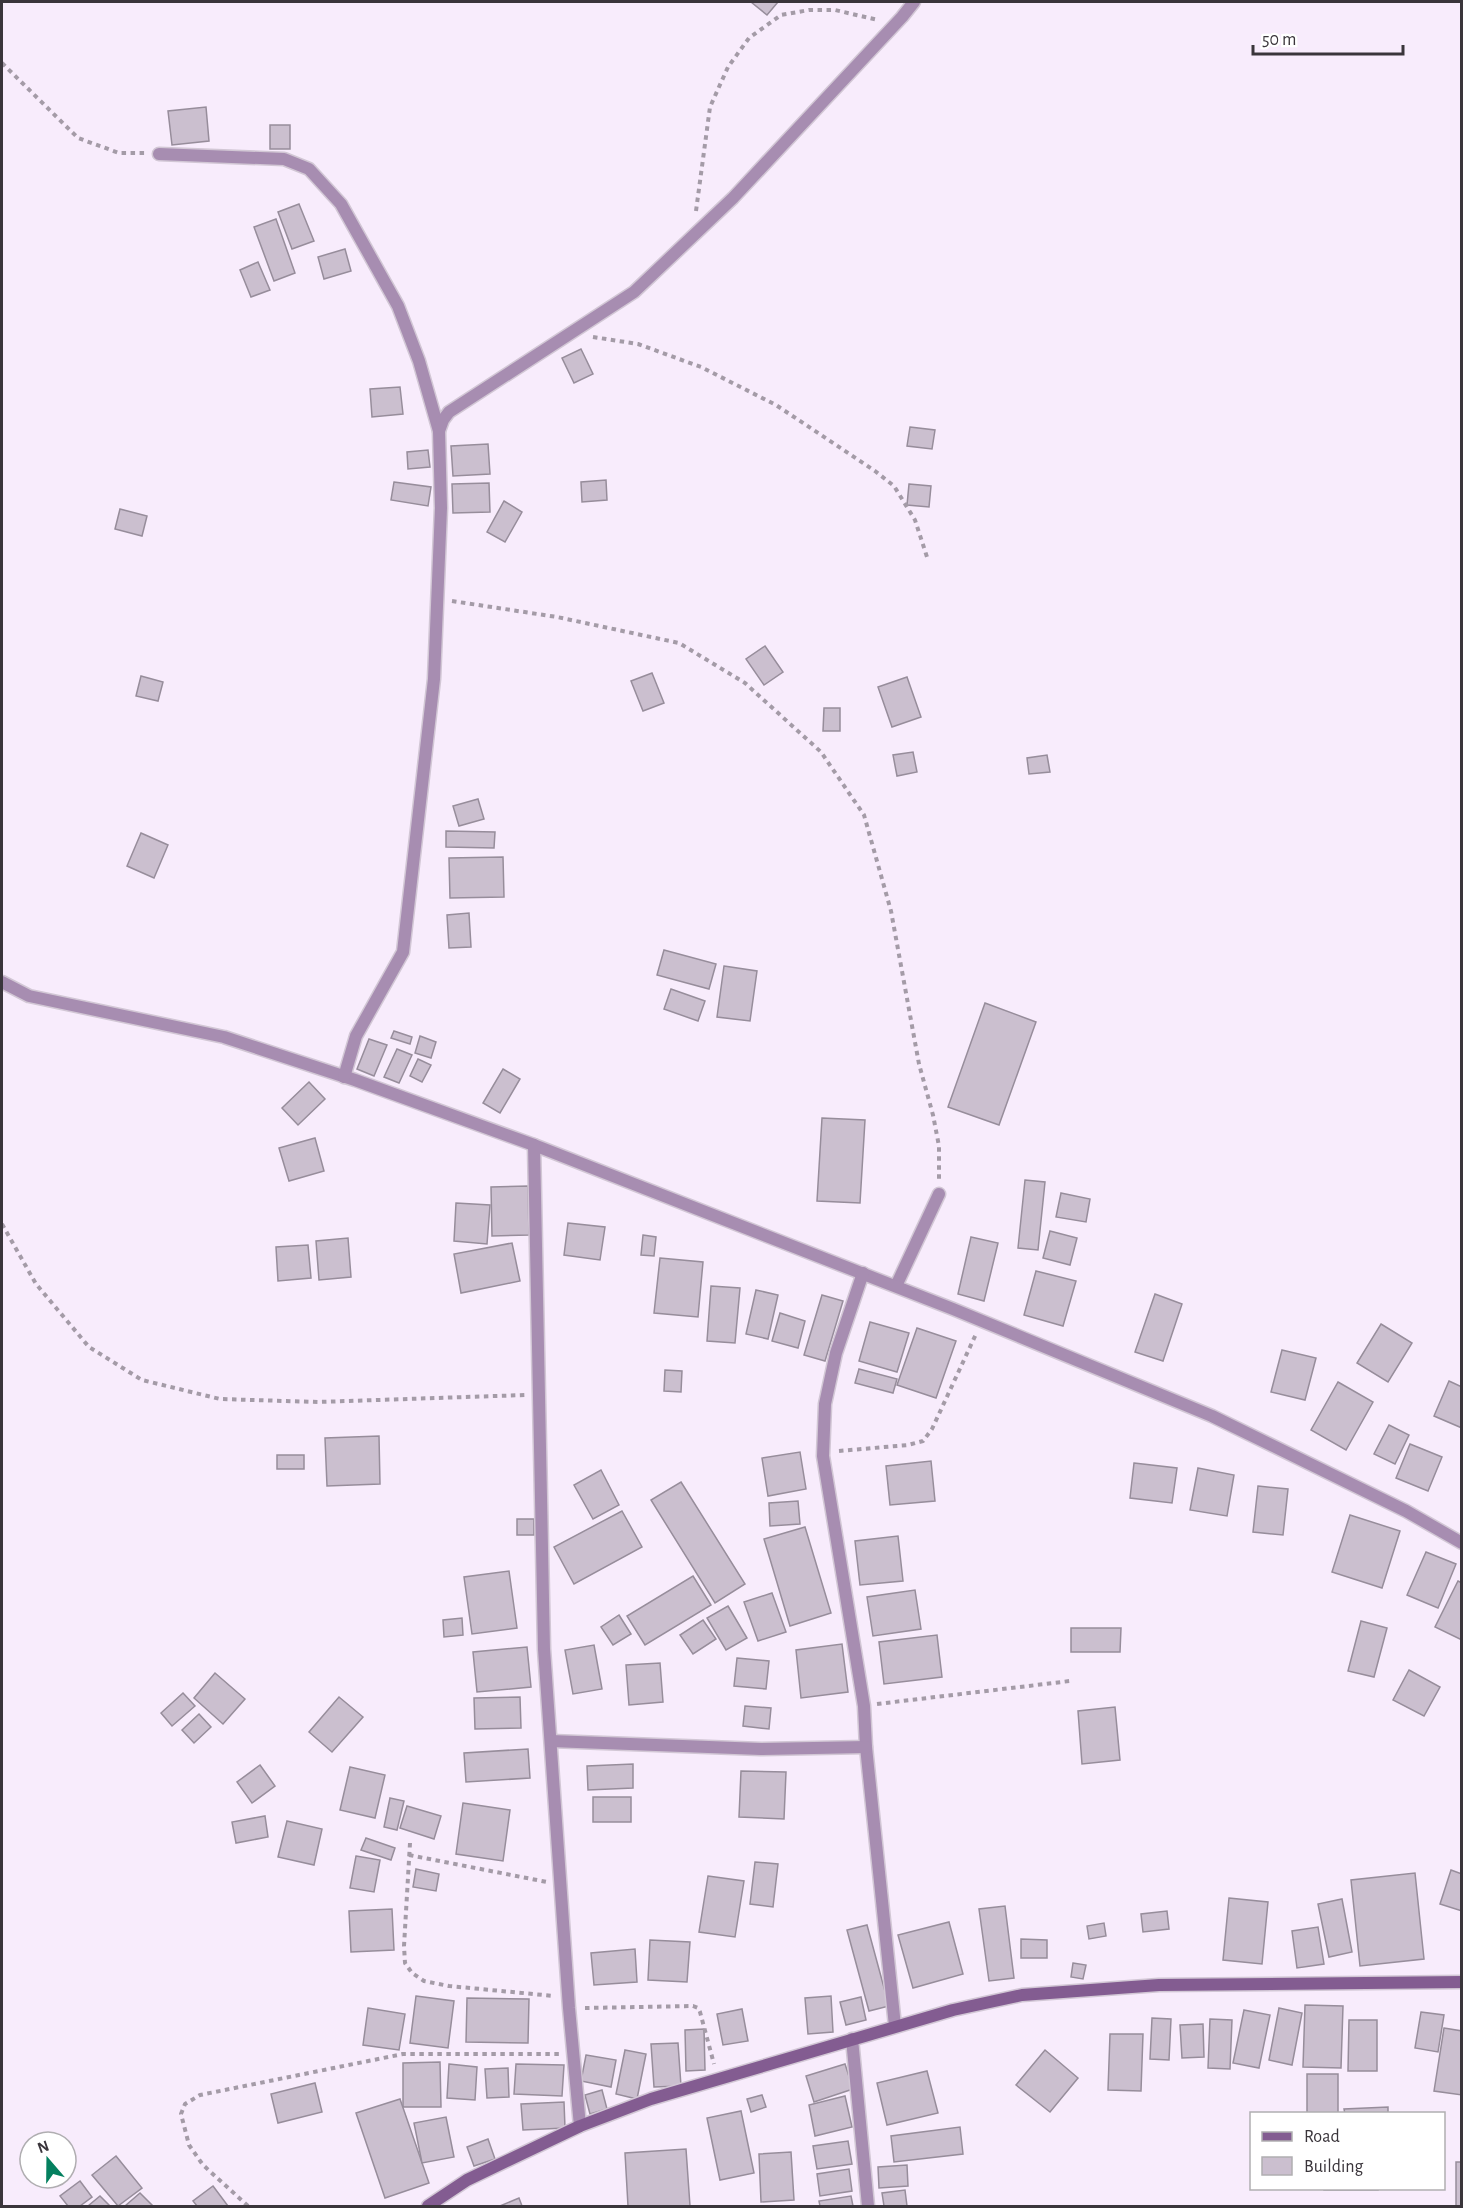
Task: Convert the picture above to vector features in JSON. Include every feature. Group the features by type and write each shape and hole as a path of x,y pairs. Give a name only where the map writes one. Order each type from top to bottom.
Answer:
{"street":[{"path":"439,431 449,412 634,292 733,198 914,2"},
{"path":"159,154 284,159 309,169 341,204 398,306 419,361 439,431 441,508 436,598 435,679 403,952 356,1036 344,1077"},
{"path":"2,982 30,996 224,1037 534,1145 896,1286 1212,1416 1406,1511 1461,1543"},
{"path":"534,1145 544,1649 579,2126"},
{"path":"896,1286 939,1194"},
{"path":"863,1273 836,1353 825,1404 823,1452 864,1706 866,1747 895,2026"},
{"path":"551,1741 761,1749 866,1747"},
{"path":"428,2206 467,2180 579,2126 651,2099 895,2026 1022,1995 1159,1985 1461,1982"},
{"path":"852,2039 868,2206"}],"path":[{"path":"693,236 710,107 728,68 749,38 781,15 809,10 835,10 895,24"},
{"path":"2,63 78,138 118,153 159,154"},
{"path":"568,333 638,344 701,367 776,405 894,486 915,520 927,557"},
{"path":"436,598 557,617 679,643 745,683 822,752 864,815 891,911 919,1064 939,1146 939,1194"},
{"path":"2,1224 36,1284 89,1347 142,1380 220,1399 318,1402 539,1395"},
{"path":"823,1452 908,1445 923,1441 932,1429 982,1321"},
{"path":"864,1706 1070,1681"},
{"path":"410,1843 404,1946 405,1963 412,1973 424,1981 449,1986 569,2003 683,2005 698,2008 718,2079"},
{"path":"409,1855 561,1885"},
{"path":"248,2206 203,2165 189,2145 182,2114 185,2104 200,2095 403,2054 573,2054"}],"building":[{"path":"751,2 778,2 767,15"},
{"path":"206,107 209,141 172,145 168,111"},
{"path":"270,125 290,125 290,149 270,149"},
{"path":"299,204 314,241 292,249 278,212"},
{"path":"276,219 295,273 274,281 254,227"},
{"path":"345,249 351,271 324,279 318,257"},
{"path":"258,262 270,290 251,297 240,270"},
{"path":"581,349 593,374 574,383 562,358"},
{"path":"400,387 403,414 372,417 370,389"},
{"path":"910,427 935,430 932,449 907,446"},
{"path":"488,444 490,474 453,476 451,446"},
{"path":"428,450 430,467 408,469 407,452"},
{"path":"606,480 607,500 582,502 581,482"},
{"path":"394,482 431,487 428,506 391,500"},
{"path":"489,483 490,512 453,513 452,484"},
{"path":"909,484 931,486 929,507 907,505"},
{"path":"504,501 522,512 505,542 487,532"},
{"path":"120,509 147,516 142,536 115,529"},
{"path":"765,646 783,672 764,685 746,659"},
{"path":"652,673 664,703 643,711 631,681"},
{"path":"141,676 163,682 158,701 136,696"},
{"path":"907,677 921,717 892,727 878,687"},
{"path":"824,708 840,708 840,731 823,731"},
{"path":"913,752 917,772 897,776 893,755"},
{"path":"1047,755 1050,772 1029,774 1027,758"},
{"path":"478,799 484,819 459,826 453,806"},
{"path":"446,831 495,832 494,848 446,847"},
{"path":"141,833 168,845 154,878 127,866"},
{"path":"503,857 504,897 450,898 449,858"},
{"path":"469,913 471,947 449,948 447,915"},
{"path":"664,950 716,964 709,989 657,975"},
{"path":"724,966 757,971 750,1021 717,1017"},
{"path":"671,989 705,1001 698,1021 664,1009"},
{"path":"985,1003 1036,1022 999,1125 948,1107"},
{"path":"394,1031 412,1037 410,1044 391,1038"},
{"path":"420,1036 436,1042 431,1058 415,1053"},
{"path":"369,1039 387,1045 374,1076 357,1069"},
{"path":"397,1049 412,1055 399,1083 384,1077"},
{"path":"418,1059 431,1065 422,1082 410,1076"},
{"path":"503,1069 520,1079 500,1113 483,1103"},
{"path":"309,1082 325,1099 298,1125 282,1108"},
{"path":"822,1118 865,1120 860,1203 817,1201"},
{"path":"315,1138 324,1171 289,1181 279,1148"},
{"path":"1025,1180 1045,1182 1038,1250 1018,1248"},
{"path":"528,1186 529,1235 492,1236 491,1187"},
{"path":"1061,1193 1090,1199 1086,1222 1056,1217"},
{"path":"456,1203 490,1205 487,1244 454,1241"},
{"path":"568,1223 605,1227 600,1260 564,1255"},
{"path":"1050,1231 1077,1238 1070,1265 1043,1258"},
{"path":"643,1235 656,1237 654,1256 641,1255"},
{"path":"971,1237 998,1243 984,1301 958,1294"},
{"path":"348,1238 351,1277 319,1280 316,1241"},
{"path":"512,1243 520,1281 461,1293 454,1254"},
{"path":"308,1245 311,1278 278,1281 276,1247"},
{"path":"660,1258 703,1262 698,1317 654,1313"},
{"path":"1036,1271 1076,1281 1063,1326 1024,1315"},
{"path":"711,1286 740,1288 735,1343 707,1341"},
{"path":"756,1290 778,1295 768,1339 746,1334"},
{"path":"1155,1294 1182,1304 1163,1361 1135,1352"},
{"path":"822,1295 843,1301 825,1361 804,1355"},
{"path":"780,1313 805,1321 798,1348 772,1341"},
{"path":"870,1322 909,1333 897,1372 859,1361"},
{"path":"1381,1324 1412,1343 1388,1382 1357,1363"},
{"path":"917,1328 956,1341 936,1398 897,1385"},
{"path":"1282,1350 1316,1358 1305,1400 1271,1392"},
{"path":"859,1369 897,1379 893,1393 855,1383"},
{"path":"665,1370 682,1371 681,1392 664,1391"},
{"path":"1449,1381 1462,1387 1462,1428 1434,1416"},
{"path":"1338,1382 1373,1402 1346,1450 1311,1430"},
{"path":"1389,1425 1409,1435 1395,1464 1374,1454"},
{"path":"379,1436 380,1484 327,1486 325,1438"},
{"path":"1410,1444 1442,1457 1428,1491 1396,1478"},
{"path":"800,1452 806,1489 768,1496 762,1458"},
{"path":"277,1455 304,1455 304,1469 277,1469"},
{"path":"931,1461 935,1501 890,1505 886,1466"},
{"path":"1134,1463 1177,1468 1172,1503 1130,1498"},
{"path":"1198,1468 1234,1475 1227,1516 1190,1510"},
{"path":"601,1470 619,1505 593,1519 574,1485"},
{"path":"681,1482 745,1584 715,1603 651,1500"},
{"path":"1258,1486 1288,1489 1283,1535 1253,1532"},
{"path":"798,1501 800,1524 770,1526 769,1503"},
{"path":"622,1511 642,1547 574,1584 554,1547"},
{"path":"1350,1515 1400,1531 1382,1588 1332,1572"},
{"path":"517,1519 534,1519 534,1535 517,1535"},
{"path":"805,1527 831,1613 790,1626 764,1539"},
{"path":"898,1536 903,1581 860,1585 855,1541"},
{"path":"1426,1552 1456,1564 1438,1608 1407,1595"},
{"path":"509,1571 517,1628 472,1634 464,1577"},
{"path":"693,1576 711,1605 645,1645 627,1616"},
{"path":"1458,1581 1462,1583 1462,1640 1435,1627"},
{"path":"915,1590 921,1629 873,1636 867,1597"},
{"path":"772,1593 786,1632 758,1641 744,1602"},
{"path":"728,1606 747,1638 726,1650 707,1618"},
{"path":"619,1615 631,1634 613,1645 601,1627"},
{"path":"462,1618 463,1635 444,1637 443,1620"},
{"path":"703,1620 716,1639 693,1654 680,1635"},
{"path":"1361,1621 1387,1628 1374,1677 1348,1671"},
{"path":"1071,1628 1121,1628 1120,1652 1071,1652"},
{"path":"937,1635 942,1677 884,1684 879,1642"},
{"path":"842,1644 848,1692 801,1698 796,1650"},
{"path":"594,1645 602,1689 573,1694 565,1650"},
{"path":"527,1647 531,1687 477,1692 473,1652"},
{"path":"737,1658 769,1661 766,1689 734,1686"},
{"path":"660,1663 663,1702 629,1705 626,1665"},
{"path":"1409,1670 1440,1687 1424,1716 1393,1700"},
{"path":"215,1673 245,1699 223,1724 194,1698"},
{"path":"183,1693 195,1706 172,1726 161,1713"},
{"path":"339,1697 363,1717 332,1752 309,1732"},
{"path":"520,1697 521,1728 475,1729 474,1698"},
{"path":"745,1706 771,1708 769,1729 743,1726"},
{"path":"1115,1707 1120,1760 1082,1764 1078,1711"},
{"path":"199,1714 211,1727 194,1743 182,1730"},
{"path":"528,1749 530,1778 466,1782 464,1753"},
{"path":"633,1764 633,1788 588,1790 587,1766"},
{"path":"260,1765 275,1786 252,1803 237,1782"},
{"path":"350,1767 385,1775 375,1818 340,1810"},
{"path":"741,1771 786,1772 784,1819 739,1817"},
{"path":"593,1797 631,1797 631,1822 593,1822"},
{"path":"390,1798 404,1801 397,1830 384,1827"},
{"path":"463,1803 510,1810 503,1861 456,1854"},
{"path":"407,1806 441,1816 434,1839 400,1828"},
{"path":"265,1816 268,1837 236,1843 232,1822"},
{"path":"287,1821 322,1829 314,1865 278,1857"},
{"path":"366,1838 395,1848 391,1860 361,1850"},
{"path":"356,1856 380,1860 374,1892 350,1888"},
{"path":"755,1862 778,1864 773,1907 750,1904"},
{"path":"416,1869 439,1874 436,1891 413,1887"},
{"path":"1451,1870 1462,1874 1462,1911 1440,1904"},
{"path":"1415,1873 1424,1959 1360,1966 1351,1880"},
{"path":"708,1876 744,1881 735,1937 699,1932"},
{"path":"1229,1898 1268,1902 1262,1964 1223,1960"},
{"path":"1342,1899 1352,1952 1329,1957 1318,1904"},
{"path":"1005,1906 1014,1978 989,1981 979,1909"},
{"path":"392,1909 394,1950 351,1952 349,1911"},
{"path":"1167,1911 1169,1929 1143,1932 1141,1914"},
{"path":"949,1922 963,1974 913,1988 898,1935"},
{"path":"1104,1923 1106,1936 1089,1939 1087,1926"},
{"path":"867,1925 889,2006 869,2011 847,1930"},
{"path":"1318,1927 1324,1964 1297,1968 1292,1931"},
{"path":"1021,1939 1047,1940 1047,1958 1021,1958"},
{"path":"650,1940 690,1942 687,1982 648,1980"},
{"path":"635,1949 637,1982 594,1985 591,1953"},
{"path":"1073,1963 1086,1965 1083,1979 1071,1977"},
{"path":"416,1996 454,2001 448,2048 410,2043"},
{"path":"831,1996 833,2032 808,2034 805,1998"},
{"path":"861,1997 866,2020 846,2025 840,2002"},
{"path":"467,1998 529,1999 528,2043 466,2042"},
{"path":"1305,2005 1343,2006 1341,2068 1303,2067"},
{"path":"368,2008 405,2014 399,2050 363,2045"},
{"path":"1279,2008 1302,2013 1292,2065 1269,2060"},
{"path":"742,2009 748,2041 723,2045 717,2014"},
{"path":"1244,2010 1270,2015 1259,2068 1233,2063"},
{"path":"1421,2012 1444,2015 1438,2052 1415,2048"},
{"path":"1152,2018 1171,2019 1169,2060 1150,2059"},
{"path":"1210,2019 1232,2020 1230,2069 1208,2068"},
{"path":"1349,2020 1377,2020 1377,2071 1348,2071"},
{"path":"1203,2024 1204,2057 1182,2058 1180,2025"},
{"path":"1444,2028 1462,2031 1462,2095 1434,2091"},
{"path":"704,2029 705,2070 686,2071 685,2030"},
{"path":"1110,2034 1143,2034 1141,2091 1108,2090"},
{"path":"678,2043 681,2086 654,2087 651,2044"},
{"path":"625,2050 646,2054 637,2099 616,2094"},
{"path":"1045,2050 1078,2078 1050,2112 1016,2085"},
{"path":"586,2055 616,2060 611,2087 581,2081"},
{"path":"440,2062 441,2107 403,2107 403,2063"},
{"path":"449,2064 477,2067 475,2100 447,2098"},
{"path":"516,2064 564,2065 562,2096 514,2094"},
{"path":"845,2064 853,2089 814,2102 806,2076"},
{"path":"508,2068 509,2097 487,2098 485,2069"},
{"path":"927,2071 938,2113 887,2125 877,2083"},
{"path":"1307,2074 1338,2074 1338,2112 1307,2112"},
{"path":"315,2083 322,2112 278,2123 271,2094"},
{"path":"602,2090 607,2109 590,2114 585,2095"},
{"path":"762,2095 766,2107 751,2112 747,2099"},
{"path":"845,2096 852,2127 815,2136 809,2105"},
{"path":"400,2099 429,2183 385,2198 356,2113"},
{"path":"564,2102 565,2128 523,2130 521,2104"},
{"path":"1388,2107 1388,2112 1345,2112 1344,2109"},
{"path":"741,2111 754,2173 720,2180 707,2118"},
{"path":"446,2117 454,2157 422,2163 414,2123"},
{"path":"960,2127 963,2154 894,2162 891,2136"},
{"path":"488,2139 495,2159 474,2166 467,2147"},
{"path":"848,2141 852,2164 817,2169 813,2146"},
{"path":"686,2149 690,2206 628,2206 625,2153"},
{"path":"791,2152 794,2200 761,2202 759,2154"},
{"path":"116,2156 142,2188 118,2206 92,2175"},
{"path":"1456,2162 1462,2162 1462,2206 1456,2206"},
{"path":"907,2165 908,2186 879,2188 878,2167"},
{"path":"849,2169 852,2191 820,2196 817,2174"},
{"path":"80,2181 92,2197 80,2206 68,2206 60,2196 68,2190 78,2190"},
{"path":"213,2186 228,2206 197,2206 193,2201"},
{"path":"905,2190 907,2206 884,2206 882,2193"},
{"path":"140,2193 153,2206 125,2206"},
{"path":"100,2196 110,2206 88,2206"},
{"path":"851,2196 853,2206 820,2206 819,2201"},
{"path":"519,2198 522,2206 500,2206"}]}
